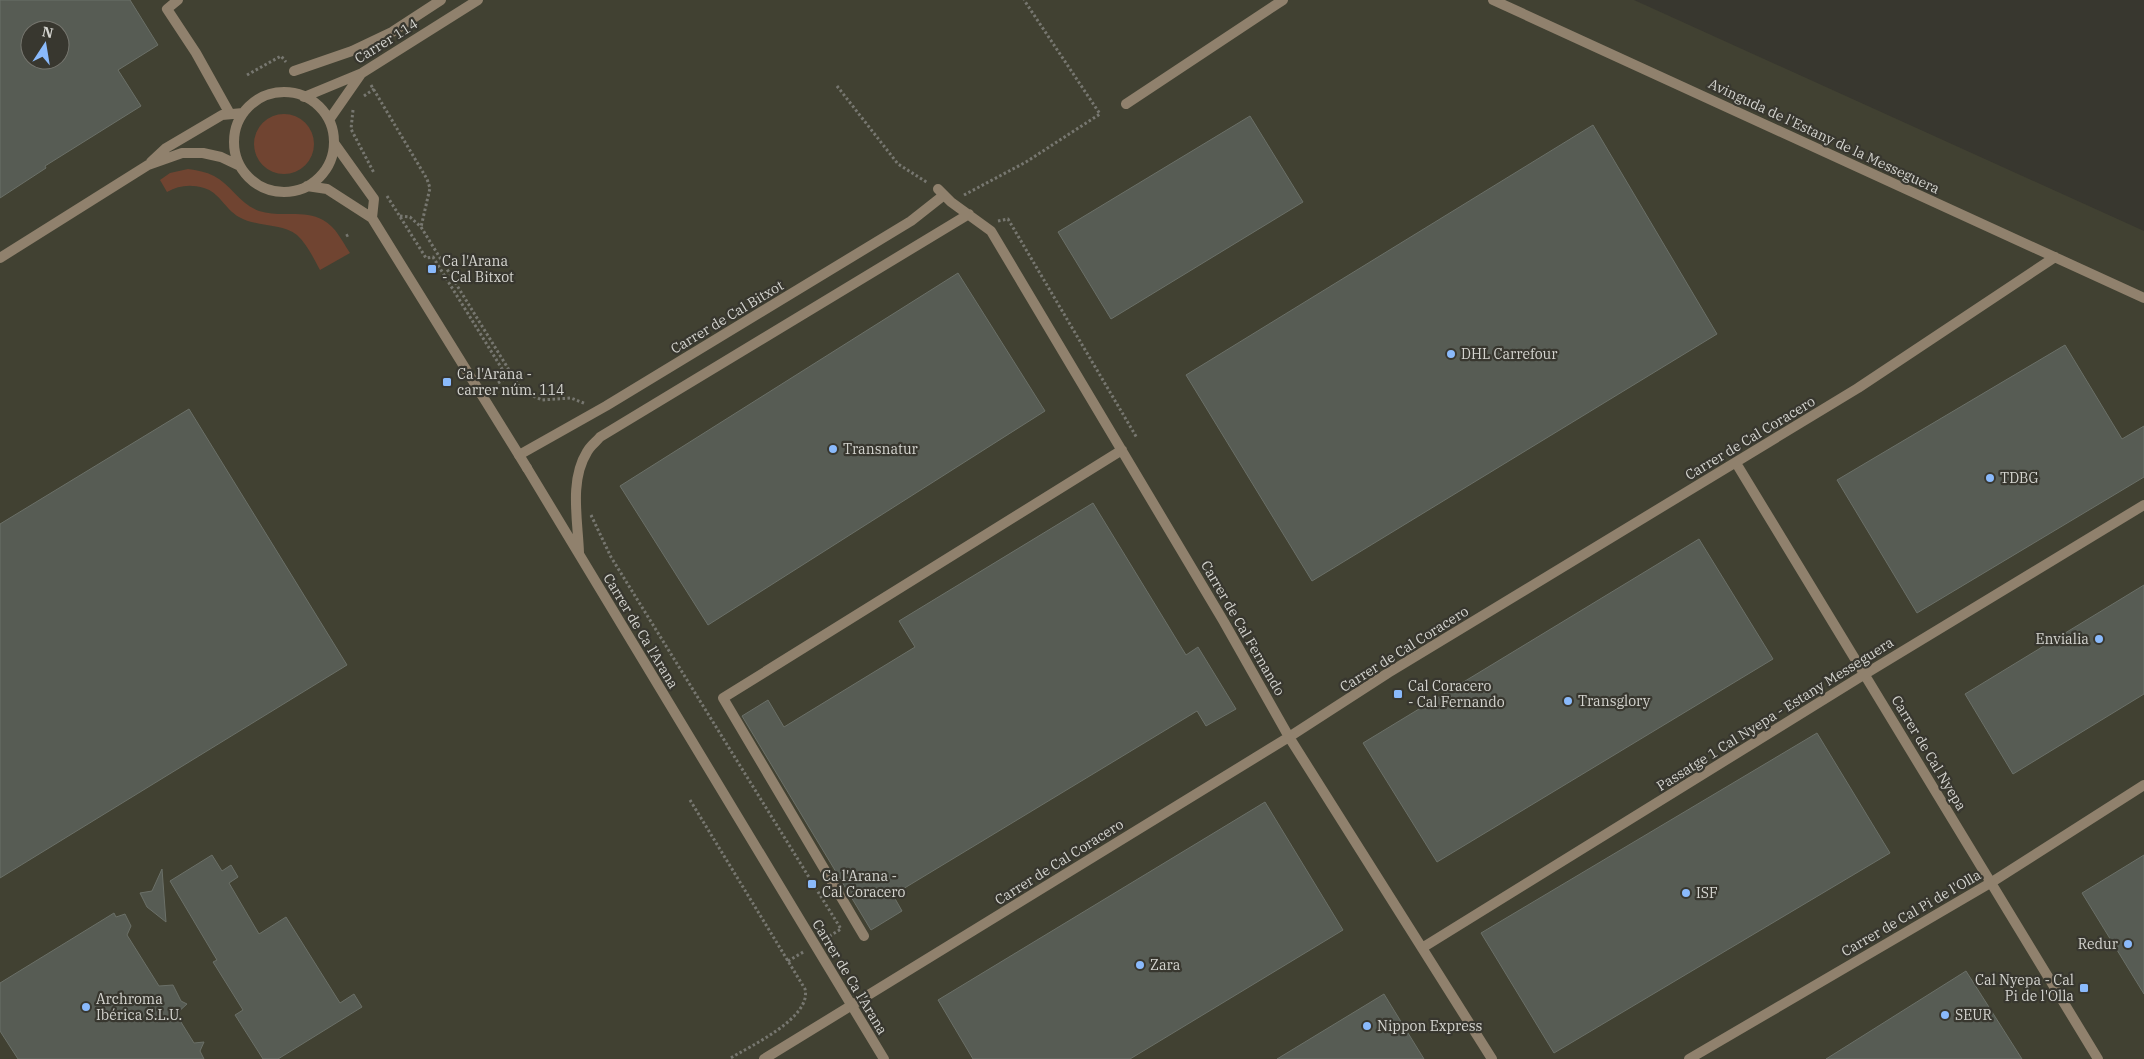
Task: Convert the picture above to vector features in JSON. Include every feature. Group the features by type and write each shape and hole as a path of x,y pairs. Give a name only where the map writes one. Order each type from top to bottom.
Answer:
{"street":[{"path":"178,0 167,9 193,48 230,114"},
{"path":"294,71 352,51 392,32 441,0"},
{"name":"Carrer 114","path":"304,97 362,73 478,0"},
{"path":"1126,104 1283,0"},
{"name":"Avinguda de l'Estany de la Messeguera","path":"1493,0 2144,298"},
{"path":"329,120 362,73"},
{"path":"148,165 182,153 202,153 221,157 240,166 255,182 270,189 286,192 307,186 316,180 326,168 333,153 334,142 329,120 318,107 304,97 293,93 270,94 255,102 243,114 238,123 234,145 240,166"},
{"path":"0,258 148,165 166,148 222,115 243,114"},
{"name":"Carrer de Ca l'Arana","path":"334,142 374,199 372,218"},
{"name":"Carrer de Ca l'Arana","path":"307,186 327,189 372,218 527,468 884,1059"},
{"name":"Carrer de Cal Fernando","path":"944,195 991,231 1290,737 1492,1059"},
{"name":"Carrer de Cal Bitxot","path":"519,455 593,414 911,221 944,195"},
{"path":"579,554 576,485 579,469 587,451 600,437 968,214"},
{"name":"Carrer de Cal Coracero","path":"764,1059 1290,737 1388,673 1858,388 2055,257"},
{"path":"864,936 723,698 1122,450"},
{"name":"Carrer de Cal Nyepa","path":"1736,463 2098,1059"},
{"name":"Passatge 1 Cal Nyepa - Estany Messeguera","path":"1422,948 1865,674 2144,506"},
{"name":"Carrer de Cal Pi de l'Olla","path":"1689,1059 1992,882 2144,785"}],"path":[{"path":"837,86 898,164 944,195 1026,162 1100,114 1024,0"},
{"path":"246,75 281,56 294,71"},
{"path":"371,85 427,179 430,188 421,227"},
{"path":"361,98 374,89"},
{"path":"357,103 353,109 351,129 355,140 375,174"},
{"path":"385,191 393,208 426,258 433,257 506,377"},
{"path":"400,216 410,217 421,227 522,391 535,398 550,401 571,398 579,400 593,414"},
{"path":"994,222 1008,219 1137,438"},
{"path":"498,383 512,374"},
{"path":"590,513 611,558 842,929 788,961"},
{"path":"690,800 805,989 806,1000 787,1022 729,1059"}],"shaded area":[{"path":"0,0 1634,0 2144,231 2144,1059 0,1059"},
{"path":"284,114 301,119 309,127 314,144 309,161 301,169 284,174 267,169 259,161 254,144 259,127 267,119"},
{"path":"188,169 214,176 226,184 246,204 259,211 275,214 308,215 323,220 335,230 350,253 320,270 304,243 291,231 239,217 214,193 204,188 185,186 167,192 160,180 170,173"}],"building":[{"path":"0,0 130,0 158,45 118,70 141,106 45,166 46,168 0,198"},
{"path":"1250,116 1303,202 1111,319 1058,232"},
{"name":"DHL Carrefour","path":"1593,125 1717,334 1312,581 1186,375"},
{"name":"Transnatur","path":"958,273 1045,411 708,625 620,486"},
{"name":"TDBG","path":"2065,345 2122,439 2144,426 2144,477 1917,613 1837,480"},
{"path":"189,409 347,665 0,878 0,524"},
{"path":"1093,503 1186,655 1198,647 1236,709 1206,726 1197,711 893,895 902,911 871,930 742,716 768,700 784,727 915,647 899,621"},
{"name":"Transglory","path":"1699,539 1773,659 1437,862 1363,743"},
{"name":"Envialia","path":"2144,585 2144,694 2013,774 1965,694"},
{"name":"ISF","path":"1817,733 1890,853 1554,1053 1481,933"},
{"name":"Zara","path":"1265,802 1343,930 1130,1059 973,1059 938,1000"},
{"path":"212,855 222,871 231,865 238,877 229,883 259,934 286,917 340,1003 354,994 362,1007 278,1059 263,1059 235,1015 243,1010 213,962 217,960 170,881"},
{"name":"Redur","path":"2144,855 2144,994 2082,893"},
{"path":"162,869 166,922 147,907 140,893 152,891"},
{"name":"Archroma Ibérica S.L.U.","path":"114,913 116,917 125,914 131,926 127,935 159,986 173,985 181,1001 187,1004 176,1014 194,1043 204,1042 200,1051 204,1059 18,1059 0,1031 0,983"},
{"name":"SEUR","path":"1966,971 2022,1059 1826,1059"},
{"name":"Nippon Express","path":"1384,994 1424,1059 1277,1059"}],"place":[{"name":"Ca l'Arana - Cal Bitxot","path":"432,269"},
{"name":"DHL Carrefour","path":"1451,354"},
{"name":"Ca l'Arana - carrer núm. 114","path":"447,382"},
{"name":"Transnatur","path":"833,449"},
{"name":"TDBG","path":"1990,478"},
{"name":"Envialia","path":"2099,639"},
{"name":"Cal Coracero - Cal Fernando","path":"1398,694"},
{"name":"Transglory","path":"1568,701"},
{"name":"Ca l'Arana - Cal Coracero","path":"812,884"},
{"name":"ISF","path":"1686,893"},
{"name":"Redur","path":"2128,944"},
{"name":"Zara","path":"1140,965"},
{"name":"Cal Nyepa - Cal Pi de l'Olla","path":"2084,988"},
{"name":"Archroma Ibérica S.L.U.","path":"86,1007"},
{"name":"SEUR","path":"1945,1015"},
{"name":"Nippon Express","path":"1367,1026"}]}
